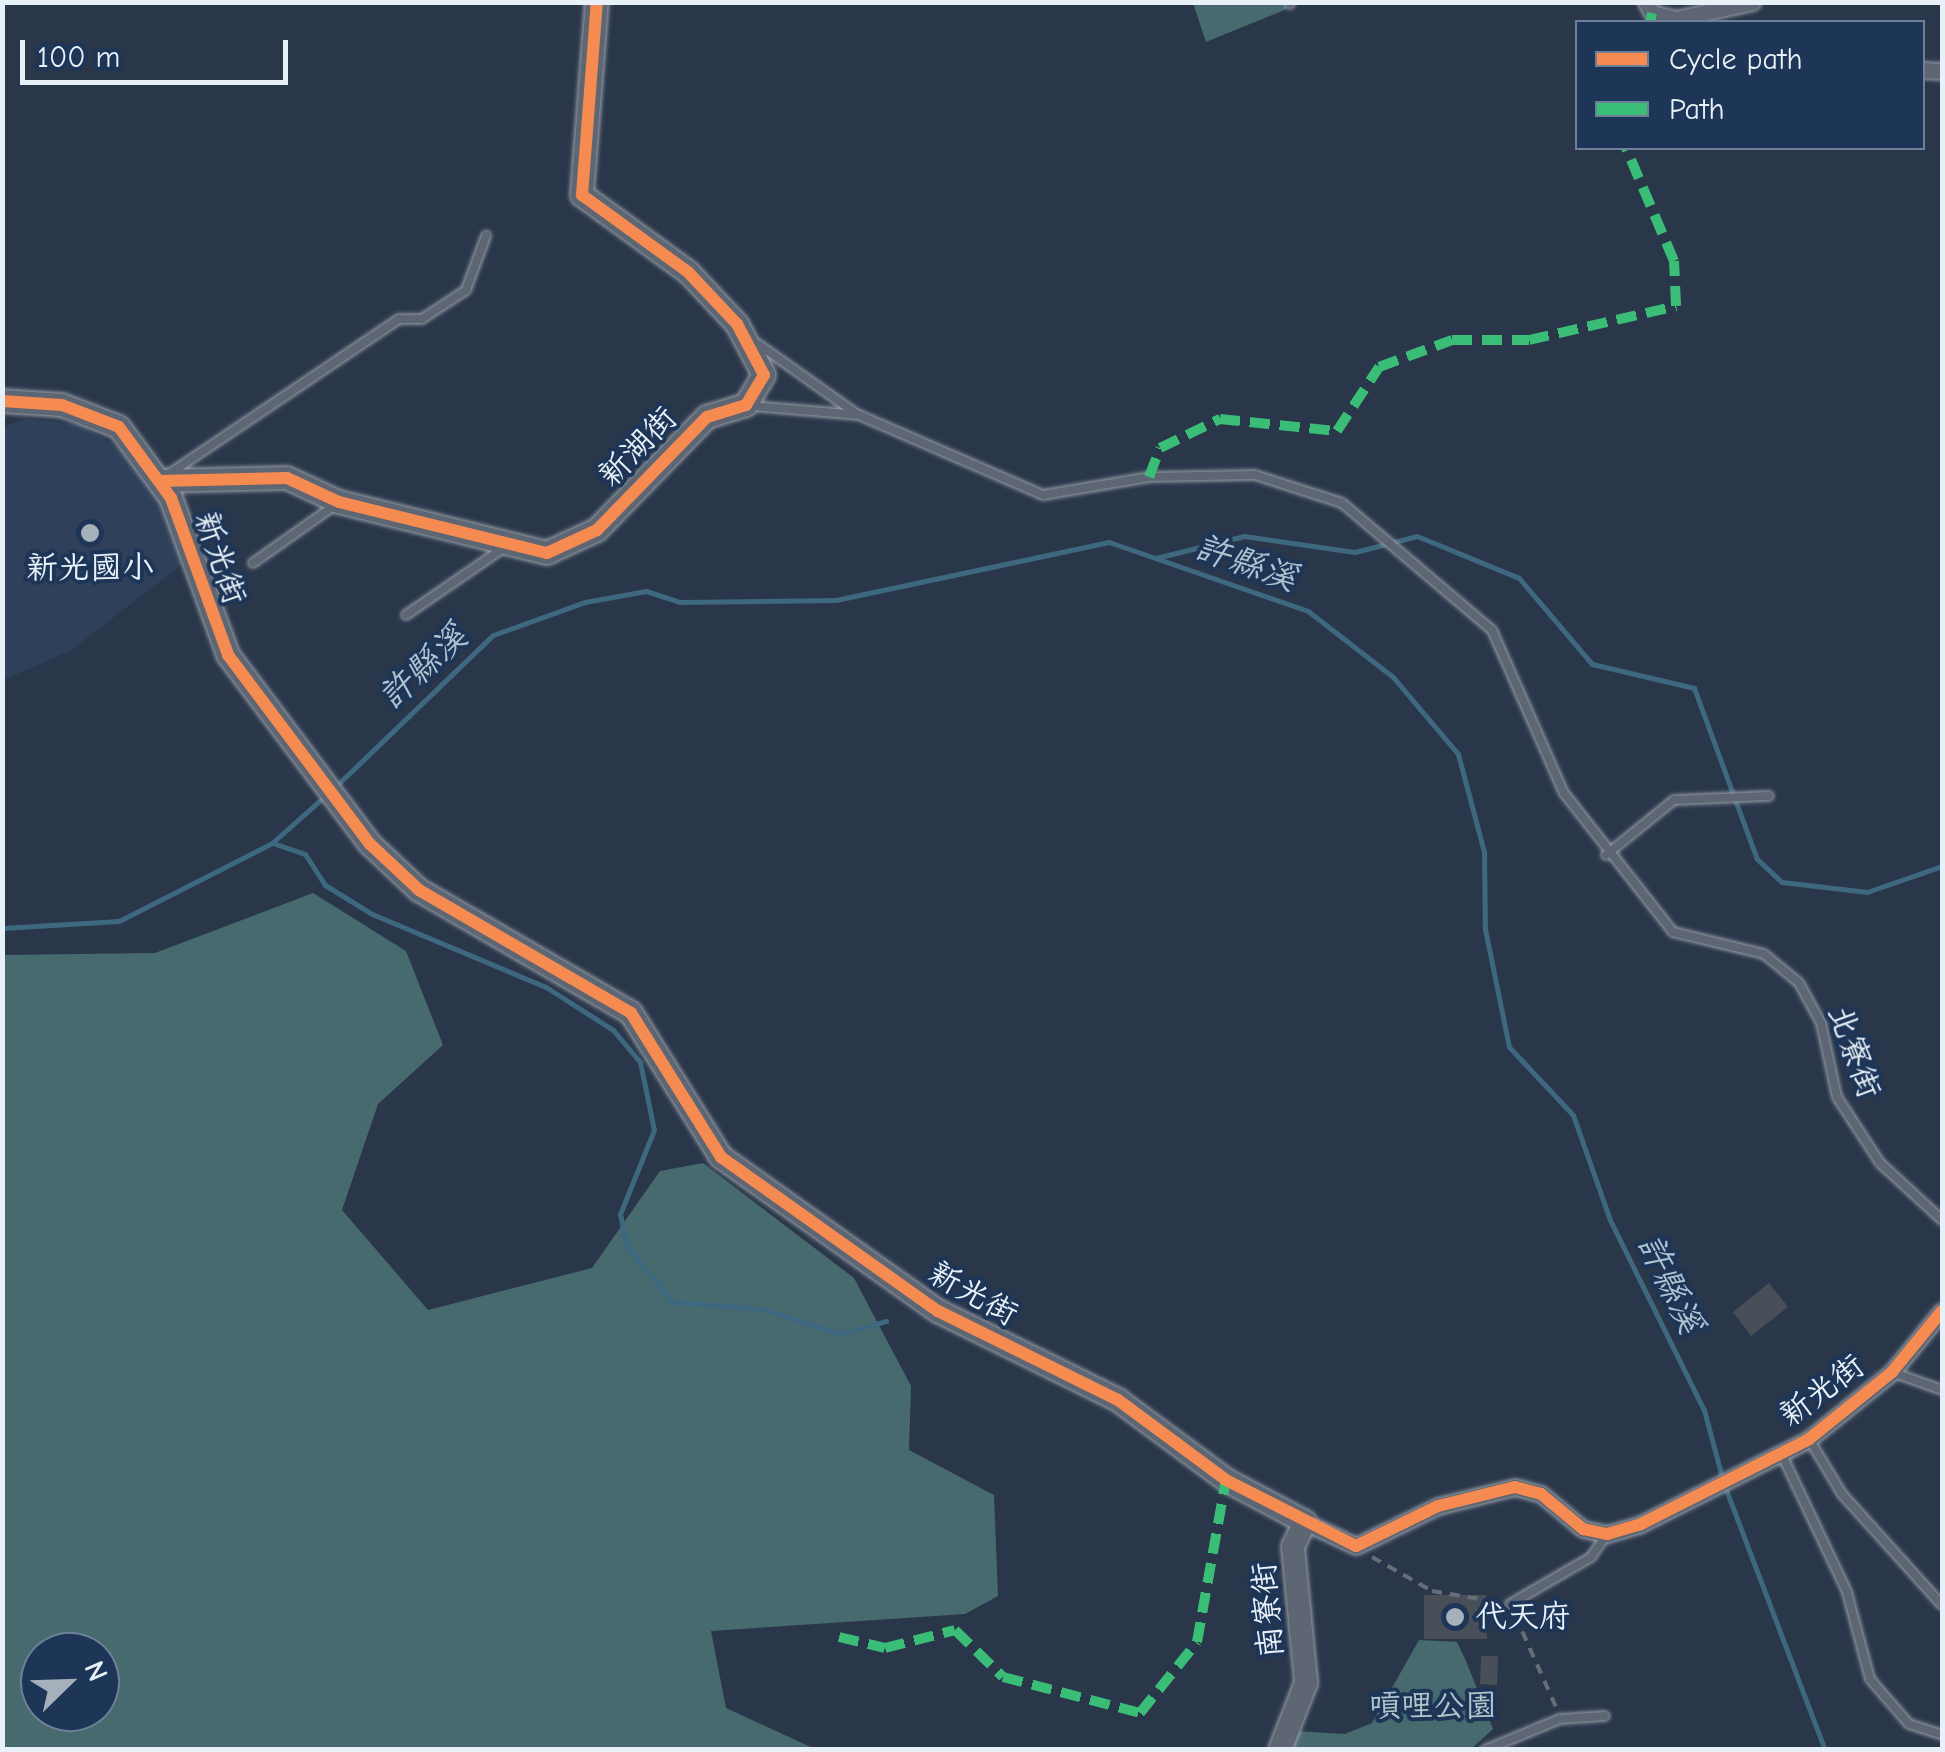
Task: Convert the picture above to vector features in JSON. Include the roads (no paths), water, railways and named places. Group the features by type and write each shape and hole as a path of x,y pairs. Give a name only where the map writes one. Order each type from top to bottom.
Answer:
{"street":[{"path":"598,2 582,196 688,272 737,324 764,375 746,405"},
{"path":"1646,2 1652,13 1686,20 1752,2"},
{"name":"新光街","path":"2,402 96,413 120,427 160,482 228,654 370,844 419,890 631,1013 721,1157 938,1311 1118,1400 1226,1480 1356,1546 1438,1506 1515,1487 1606,1534 1641,1524 1809,1438 1892,1372 1942,1311"},
{"name":"新湖街","path":"160,482 286,478 339,502 505,547 547,553 597,530 683,436 746,405"},
{"name":"南寮街","path":"1280,1750 1306,1683 1293,1547 1305,1522"}],"lane":[{"path":"160,482 399,319 422,320 466,290 486,236"},
{"path":"737,324 859,415"},
{"path":"746,405 859,415"},
{"name":"北寮街","path":"859,415 1042,495 1149,477 1255,475 1342,502 1492,630 1548,757 1606,855 1674,932 1764,954 1798,983 1821,1023 1836,1097 1880,1163 1942,1220"},
{"path":"252,563 339,502"},
{"path":"406,615 505,547"},
{"path":"1606,855 1674,800 1769,796"},
{"name":"新光街","path":"1892,1372 1942,1390"},
{"path":"1809,1438 1842,1494 1942,1605"},
{"path":"1774,1458 1847,1592 1870,1678 1909,1724 1942,1735"},
{"path":"1510,1604 1591,1557 1606,1534"},
{"path":"1486,1750 1560,1719 1605,1716"}],"waterway":[{"path":"1156,558 1244,536 1355,552 1417,536 1519,578 1592,664 1694,688 1757,859 1782,882 1867,892 1942,866"},
{"name":"許縣溪","path":"335,787 493,635 585,602 646,591 680,602 836,600 1109,542 1308,611 1393,677 1458,754 1484,852 1485,929 1509,1047 1573,1115 1610,1220 1704,1410 1722,1477"},
{"name":"許縣溪","path":"2,928 119,921 272,843 327,794"},
{"path":"273,843 305,854 325,885 372,914 546,987 613,1030 640,1062 654,1130 620,1214 627,1246 672,1302 762,1309 841,1334 886,1321"},
{"path":"1725,1487 1825,1750"}],"place":[{"name":"新光國小","path":"90,533"},
{"name":"代天府","path":"1455,1617"}],"park label":[{"name":"嗊哩公園","path":"1433,1706"}]}
